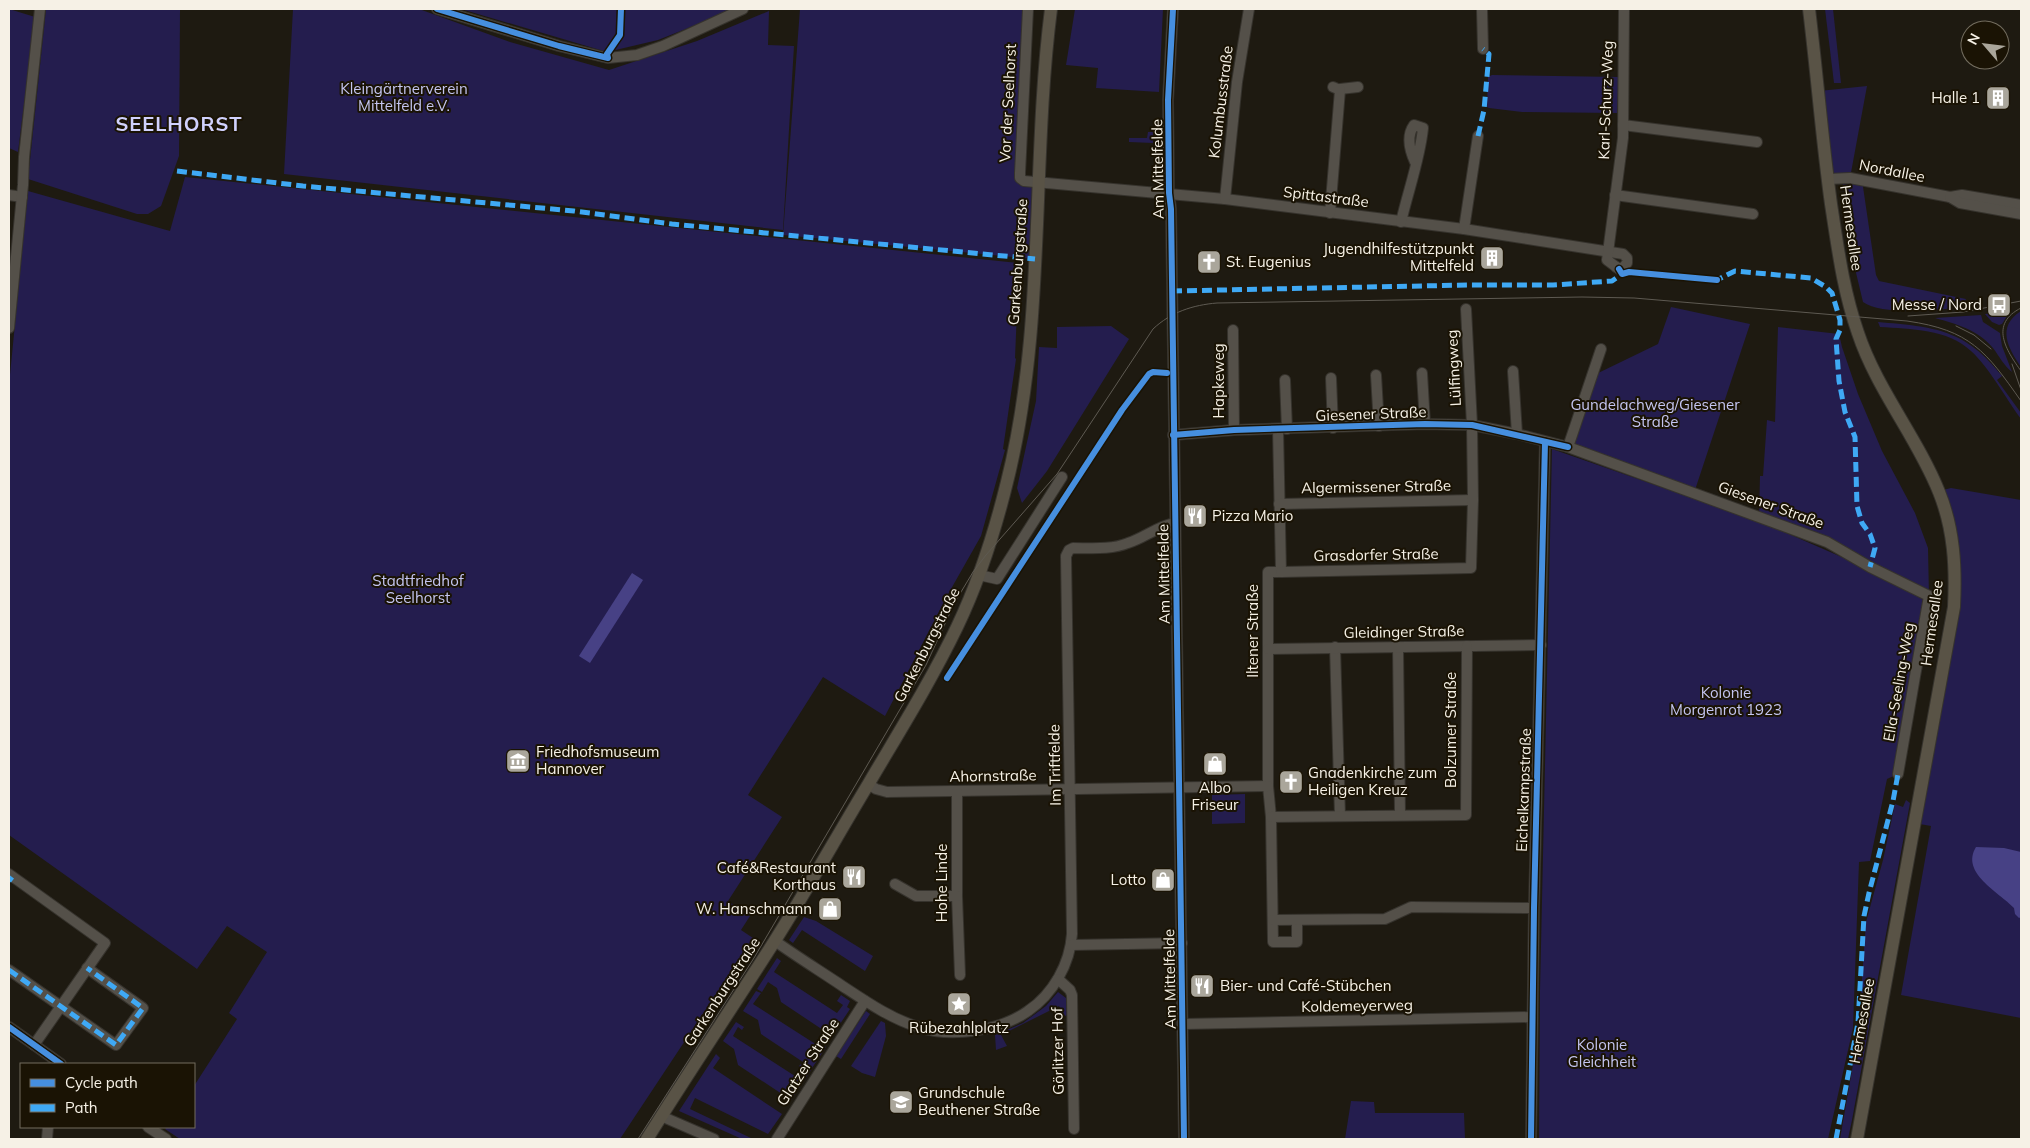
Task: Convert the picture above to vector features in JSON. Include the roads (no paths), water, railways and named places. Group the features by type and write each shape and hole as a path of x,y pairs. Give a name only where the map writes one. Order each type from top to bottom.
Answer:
{"main road":[{"name":"Garkenburgstraße","path":"647,1139 775,941 868,784 926,685 952,636 979,575 1008,480 1018,429 1031,323 1045,72 1051,9"},
{"name":"Hermesallee","path":"1809,9 1828,179 1843,285 1858,335 1878,381 1924,460 1939,491 1952,539 1956,575 1954,607 1857,1139"}],"street":[{"path":"9,328 22,197 24,157 40,9"},
{"path":"437,9 566,48 608,58 637,55 662,46 743,9"},
{"name":"Vor der Seelhorst","path":"1028,9 1020,178 1024,181 1039,184"},
{"name":"Am Mittelfelde","path":"1173,9 1168,100 1184,1139"},
{"name":"Kolumbusstraße","path":"1225,199 1237,82 1249,9"},
{"path":"1482,9 1483,48"},
{"name":"Karl-Schurz-Weg","path":"1608,252 1624,125 1624,9"},
{"path":"1330,213 1336,88 1358,87"},
{"path":"1624,125 1757,142"},
{"path":"1464,229 1478,136"},
{"path":"1401,222 1415,162"},
{"name":"Nordallee","path":"1828,179 1850,178 1950,197 1960,203 2021,214"},
{"name":"Spittastraße","path":"1039,184 1169,193 1464,229 1623,254 1627,258 1625,266 1622,269 1618,268 1607,260 1608,252"},
{"path":"9,195 22,197"},
{"path":"1615,195 1753,214"},
{"name":"Nordallee","path":"1950,197 1962,195 2021,205"},
{"name":"Lülfingweg","path":"1466,309 1472,425 1473,500 1471,568"},
{"name":"Hapkeweg","path":"1233,330 1234,430"},
{"path":"1568,447 1601,349"},
{"path":"1513,371 1517,434"},
{"path":"1422,373 1425,424"},
{"path":"1376,375 1379,426"},
{"path":"1331,378 1333,428"},
{"path":"1281,572 1279,504 1285,380"},
{"name":"Giesener Straße","path":"1173,435 1234,430 1425,424 1472,425 1517,434 1568,447 1827,542 1870,567 1910,581 1930,596"},
{"name":"Eichelkampstraße","path":"1531,1139 1534,908 1541,645 1541,556 1545,442"},
{"path":"979,575 998,579 1062,477"},
{"name":"Algermissener Straße","path":"1279,504 1473,500"},
{"name":"Im Triftfelde","path":"1058,979 1071,945 1066,556 1069,550 1073,548 1115,547 1175,523"},
{"name":"Grasdorfer Straße","path":"1281,572 1471,568"},
{"name":"Iltener Straße","path":"1281,572 1268,572 1268,786 1271,817 1273,942 1297,942 1297,920"},
{"name":"Ella-Seeling-Weg","path":"1898,774 1930,596"},
{"name":"Gleidinger Straße","path":"1268,649 1541,645"},
{"name":"Bolzumer Straße","path":"1400,815 1466,815 1467,646"},
{"path":"1271,817 1400,815 1398,647"},
{"path":"1336,648 1340,816"},
{"name":"Ahornstraße","path":"868,784 876,789 887,792 1268,786"},
{"name":"Hohe Linde","path":"957,791 957,896 960,975"},
{"path":"10,877 105,943 34,1045"},
{"path":"895,884 916,896 957,896"},
{"path":"1273,920 1385,919 1410,907 1534,908"},
{"path":"775,941 865,1001 904,1022 936,1031 978,1031 1006,1024 1037,1006 1053,988 1058,979"},
{"path":"1071,945 1182,943"},
{"path":"9,970 116,1045 143,1008 87,968"},
{"name":"Görlitzer Hof","path":"1058,979 1070,990 1072,995 1074,1129"},
{"name":"Glatzer Straße","path":"777,1139 865,1001"},
{"name":"Koldemeyerweg","path":"1183,1024 1532,1017"},
{"path":"9,1027 60,1063"},
{"path":"661,1116 714,1139"},
{"path":"150,1128 166,1139"}],"tram line":[{"path":"638,1139 754,958 926,665 955,602 973,572 1057,474 1153,329 1167,318 1183,310 1217,303 1582,297 1634,298 1907,321 1929,325 1962,337 1986,356 2021,401"},
{"path":"1908,316 1963,312 2021,301"},
{"path":"2021,308 2011,314 2005,322 2003,329 2003,338 2006,346 2021,371"},
{"path":"1956,326 1974,335 1991,349"},
{"path":"2012,364 2021,390"}],"place":[{"name":"Halle 1","path":"1998,98"},
{"name":"Jugendhilfestützpunkt Mittelfeld","path":"1492,258"},
{"name":"St. Eugenius","path":"1209,262"},
{"name":"Messe / Nord","path":"1999,305"},
{"name":"Pizza Mario","path":"1195,516"},
{"name":"Friedhofsmuseum Hannover","path":"518,761"},
{"name":"Albo Friseur","path":"1215,764"},
{"name":"Gnadenkirche zum Heiligen Kreuz","path":"1291,782"},
{"name":"Café&Restaurant Korthaus","path":"854,877"},
{"name":"Lotto","path":"1163,880"},
{"name":"W. Hanschmann","path":"830,909"},
{"name":"Bier- und Café-Stübchen","path":"1202,986"},
{"name":"Rübezahlplatz","path":"959,1004"},
{"name":"Grundschule Beuthener Straße","path":"901,1102"}],"district":[{"name":"SEELHORST","path":"179,124"}],"park label":[{"name":"Kleingärtnerverein Mittelfeld e.V.","path":"404,98"},
{"name":"Gundelachweg/Giesener Straße","path":"1655,414"},
{"name":"Stadtfriedhof Seelhorst","path":"418,590"},
{"name":"Kolonie Morgenrot 1923","path":"1726,702"},
{"name":"Kolonie Gleichheit","path":"1602,1054"}]}
